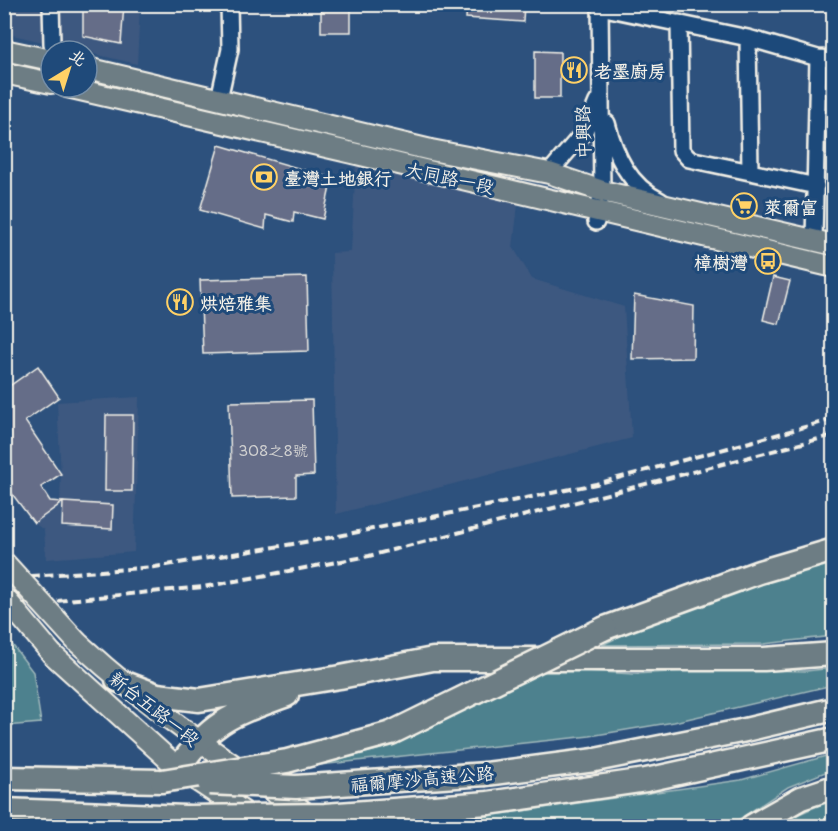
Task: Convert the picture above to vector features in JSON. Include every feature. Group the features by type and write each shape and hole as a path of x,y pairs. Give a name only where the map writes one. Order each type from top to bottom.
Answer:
{"highway":[{"path":"170,775 287,761 391,732 605,628 749,575 834,550"},
{"path":"117,680 157,695 199,700 434,659 764,659 834,654"},
{"path":"170,775 197,741 222,721 340,677"},
{"name":"福爾摩沙高速公路","path":"4,778 136,780 170,775 296,787 486,774 595,760 741,731 834,709"},
{"name":"福爾摩沙高速公路","path":"4,810 186,817 325,815 488,803 646,780 834,739"},
{"path":"752,826 801,798 834,786"}],"main road":[{"path":"4,50 24,54 39,53"},
{"path":"4,72 39,81"},
{"name":"大同路一段","path":"99,72 431,150 549,173 599,208 680,209 824,242"},
{"name":"大同路一段","path":"99,94 427,171 599,208 834,267"},
{"path":"427,171 431,150"},
{"name":"新台五路一段","path":"4,562 76,642 117,680 197,741 327,826"},
{"name":"新台五路一段","path":"4,597 52,654 170,775 266,826"}],"street":[{"path":"51,4 52,39"},
{"path":"219,99 230,49 229,4"},
{"path":"600,6 748,38 826,59 816,186 824,242"},
{"name":"中興路","path":"599,208 600,6"},
{"path":"679,23 681,150 689,159 816,186"},
{"path":"748,38 750,171"},
{"path":"24,54 26,78"},
{"path":"549,173 585,131 600,93"},
{"path":"600,93 613,148 628,174 649,195 680,209"}],"shaded area":[{"path":"11,5 140,5 137,64 99,55 99,39 39,39 39,41 13,35"},
{"path":"356,163 518,204 513,247 532,279 624,307 632,438 336,514 332,253 351,252"},
{"path":"139,397 134,552 46,559 44,530 34,523 60,504 61,474 57,402"}],"green space":[{"path":"833,562 833,636 764,644 602,645 658,619 716,598"},
{"path":"5,643 11,643 33,672 41,723 5,726"},
{"path":"540,668 633,674 724,669 806,671 833,668 833,685 674,722 590,736 319,765 392,746 501,693"},
{"path":"833,754 833,769 788,787 729,826 417,826 741,780"},
{"path":"833,799 833,826 772,826"}],"building":[{"path":"83,4 124,4 121,44 83,36"},
{"path":"321,4 351,4 351,32 321,32"},
{"path":"467,4 524,4 523,22 466,18"},
{"path":"535,51 560,52 560,98 535,98"},
{"path":"219,145 332,178 323,219 294,212 293,222 266,215 265,229 200,210"},
{"path":"307,277 309,351 203,354 200,280"},
{"path":"773,277 790,281 779,324 763,320"},
{"path":"634,295 694,306 693,358 632,359"},
{"path":"38,366 59,397 25,421 61,474 41,487 50,501 63,502 34,523 4,483 4,390"},
{"path":"312,400 314,475 296,476 296,496 232,498 229,402"},
{"path":"106,415 133,415 132,491 105,491"},
{"path":"63,502 113,505 112,529 62,526"}],"railway":[{"path":"4,578 155,567 323,539 596,484 834,419"},
{"path":"4,606 203,587 369,556 834,435"}],"place":[{"name":"老墨廚房","path":"574,70"},
{"name":"臺灣土地銀行","path":"264,177"},
{"name":"萊爾富","path":"744,206"},
{"name":"樟樹灣","path":"768,261"},
{"name":"烘焙雅集","path":"180,302"}]}
